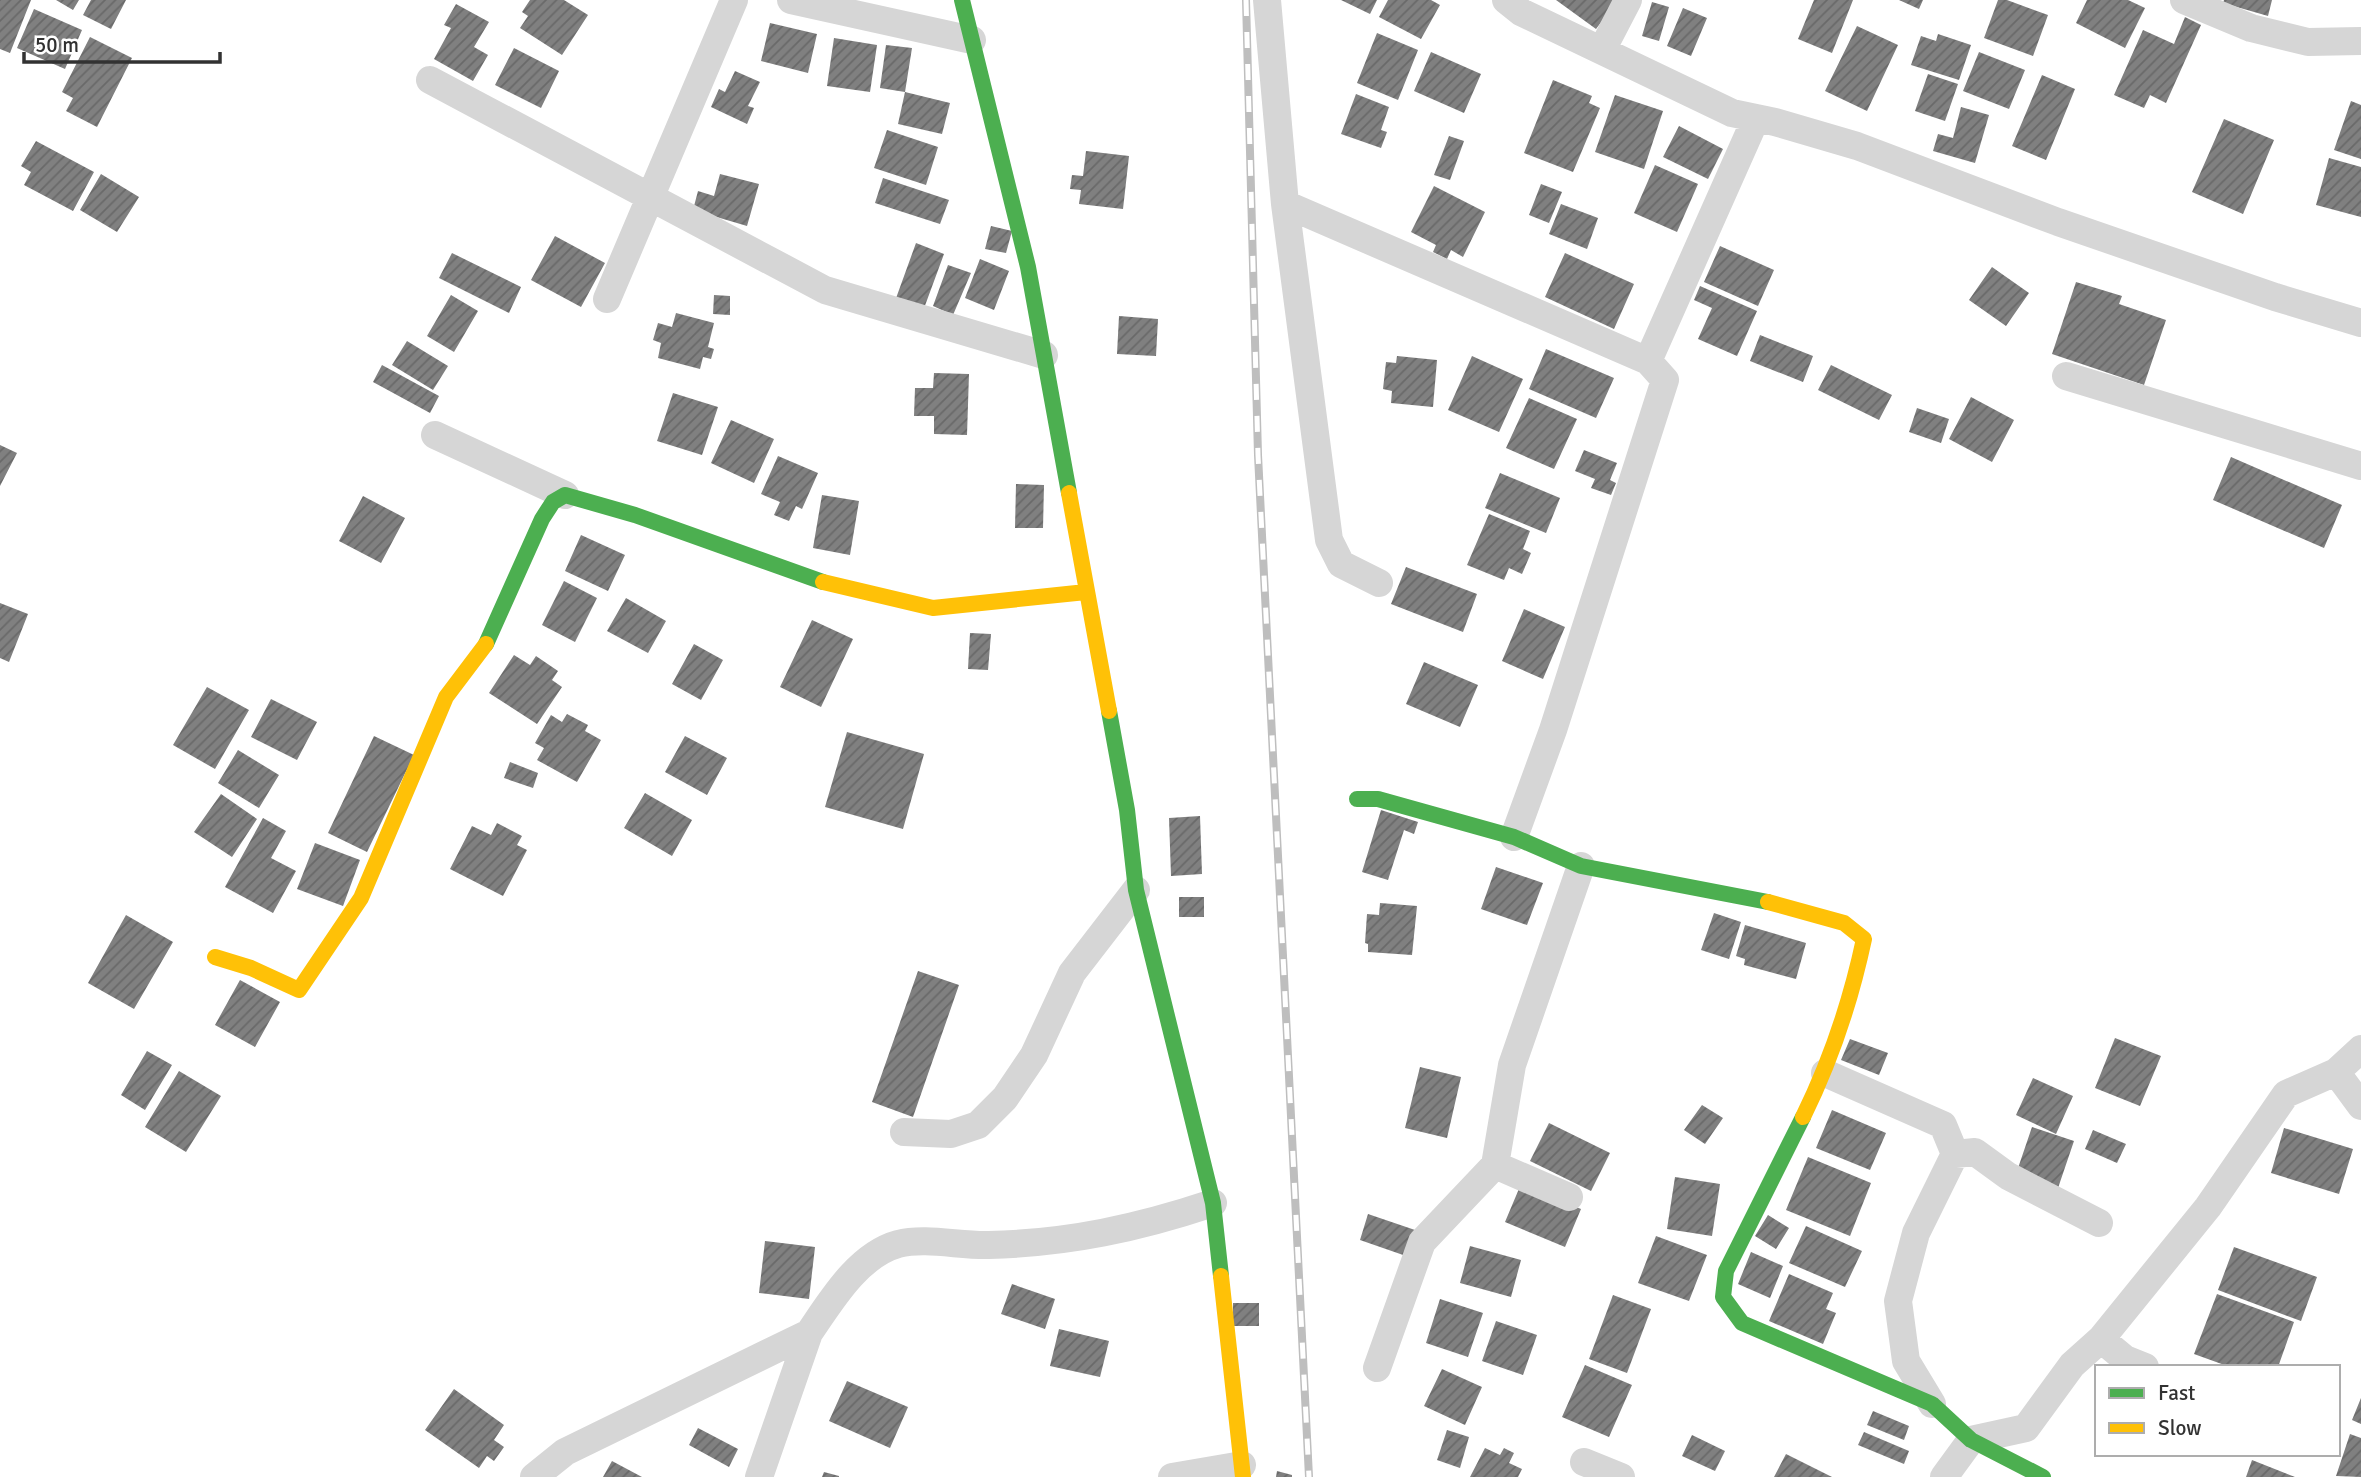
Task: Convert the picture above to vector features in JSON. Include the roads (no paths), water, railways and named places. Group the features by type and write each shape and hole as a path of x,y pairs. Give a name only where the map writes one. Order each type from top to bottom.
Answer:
{"street":[{"path":"607,299 734,0"},
{"path":"791,0 972,40"},
{"path":"962,0 1028,267 1127,810 1136,890 1213,1203 1243,1471 1172,1477"},
{"path":"1506,0 1521,12 1732,113 1857,146 2071,226 2275,297 2361,323"},
{"path":"1602,50 1628,0"},
{"path":"2183,0 2251,28 2308,42 2361,41"},
{"path":"1262,3 1329,540 1340,564 1379,583"},
{"path":"430,80 825,289 1044,355"},
{"path":"1648,361 1756,118"},
{"path":"1285,204 1648,361 1665,380 1553,730 1514,837"},
{"path":"2066,376 2361,466"},
{"path":"435,435 565,495 635,515 841,587 933,608 1086,592"},
{"path":"215,957 251,968 299,990 361,898 446,697 488,640 542,519 553,502 565,495"},
{"path":"1357,799 1378,799 1514,837 1581,866 1758,899 1844,923 1864,939 1857,972 1825,1073 1726,1271 1723,1297 1742,1323 1932,1404"},
{"path":"1377,1368 1422,1242 1494,1165 1512,1065 1581,866"},
{"path":"904,1132 951,1135 978,1125 1005,1098 1034,1055 1072,973 1136,890"},
{"path":"1944,1477 1971,1440 2026,1428 2073,1365 2101,1339 2208,1207 2286,1094 2336,1072 2361,1049"},
{"path":"2336,1072 2361,1106"},
{"path":"1825,1073 1943,1125 1955,1154 1916,1233 1898,1301 1906,1361 1932,1404 1971,1440 2043,1477"},
{"path":"1955,1154 1975,1152 2008,1176 2099,1223"},
{"path":"1494,1165 1569,1197"},
{"path":"759,1477 809,1333 832,1299 867,1260 898,1244 988,1245 1091,1237 1145,1225 1213,1203"},
{"path":"534,1477 565,1452 809,1333"},
{"path":"2101,1339 2125,1359 2139,1365"},
{"path":"1584,1462 1621,1477"}],"railway":[{"path":"1246,0 1258,455 1309,1477"}]}
